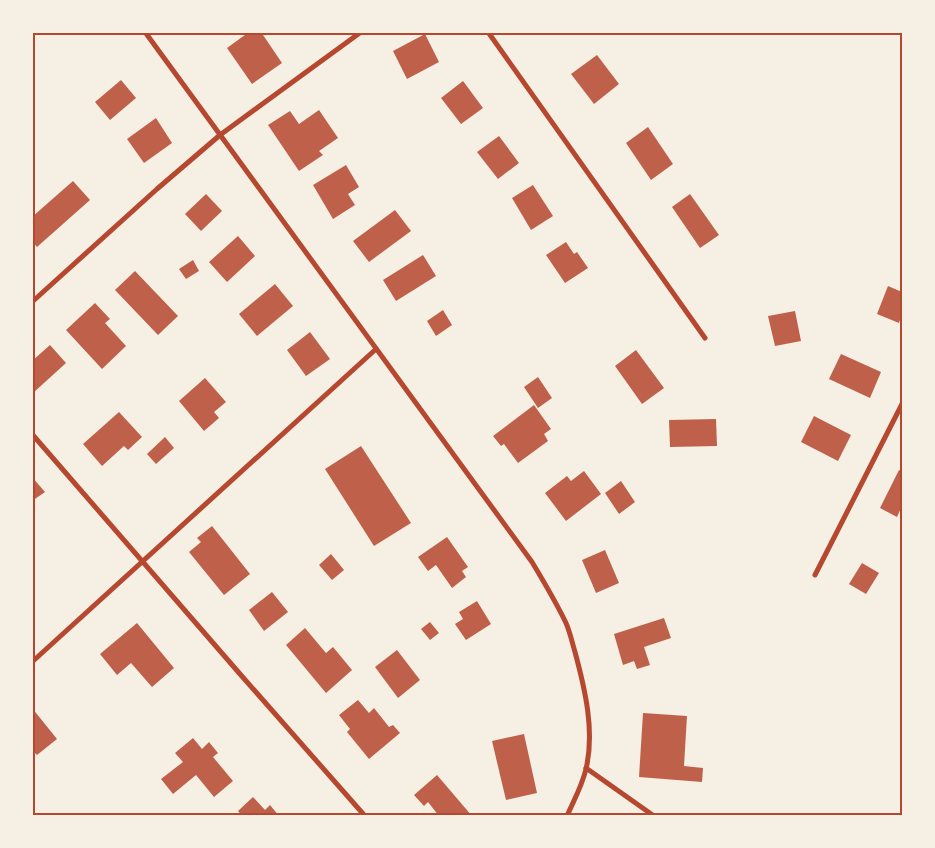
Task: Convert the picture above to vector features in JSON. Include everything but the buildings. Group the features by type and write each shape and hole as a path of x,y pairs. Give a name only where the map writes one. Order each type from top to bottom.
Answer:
{"street":[{"path":"145,32 532,562 561,612 567,626 583,686 588,719 589,743 586,768 580,788 567,816"},
{"path":"32,302 157,188 220,135 361,32"},
{"path":"488,32 705,338"},
{"path":"32,662 376,349"},
{"path":"815,575 902,404"},
{"path":"32,434 365,816"},
{"path":"586,768 654,816"}]}
